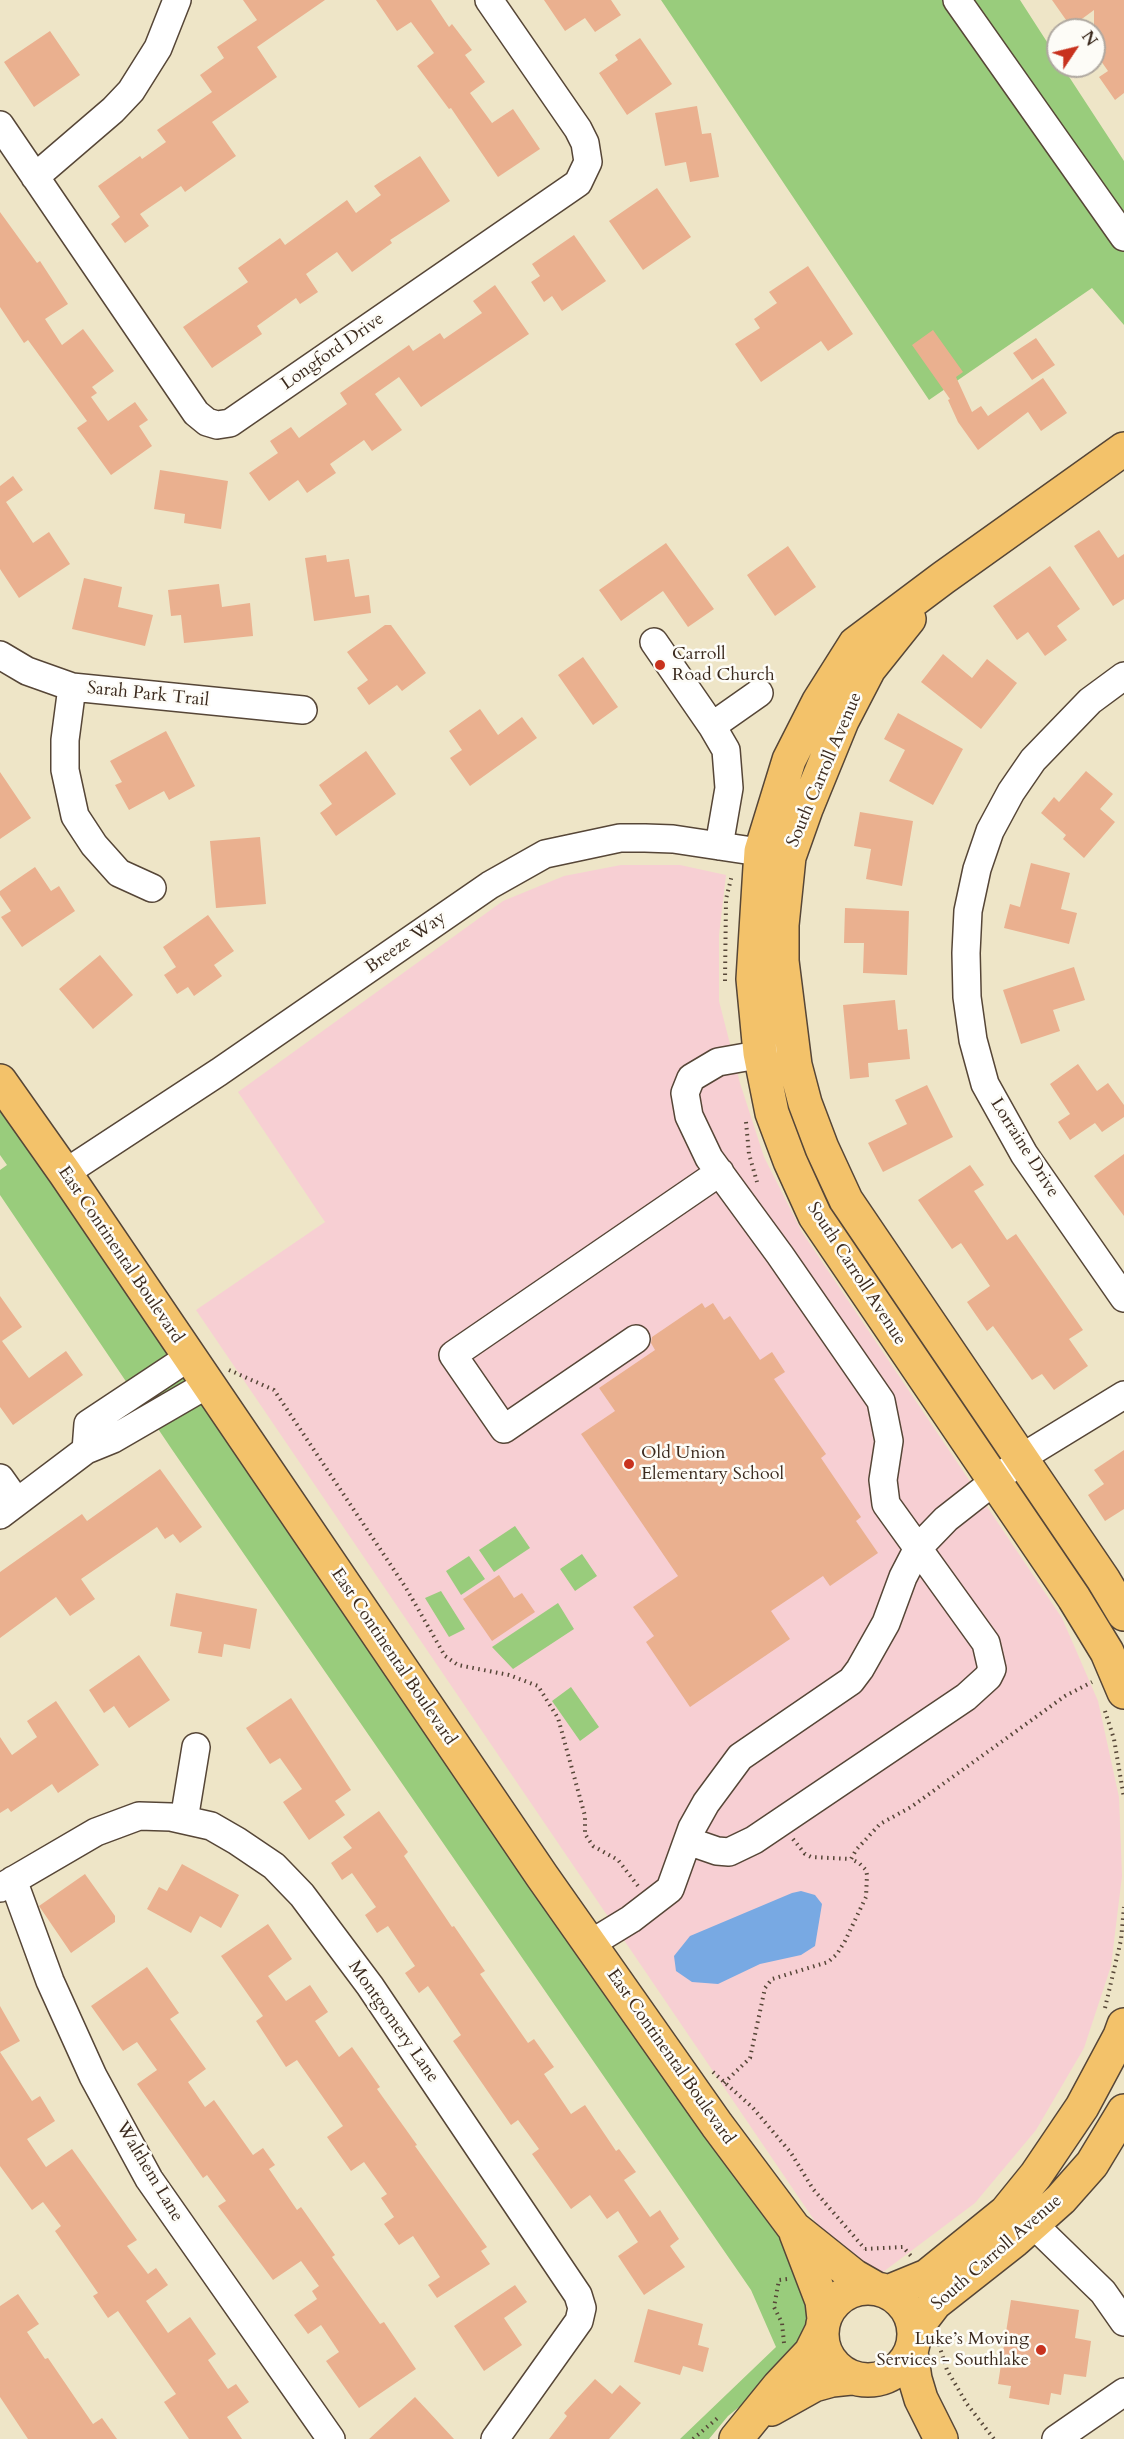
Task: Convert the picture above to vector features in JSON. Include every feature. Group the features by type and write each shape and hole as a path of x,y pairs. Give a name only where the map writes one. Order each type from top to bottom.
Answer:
{"main road":[{"name":"South Carroll Avenue","path":"1108,1694 1107,1652 1074,1598 996,1479 845,1264 815,1216 790,1161 772,1113 760,1053 753,979 775,854 830,750 869,669 942,578 1124,448"},
{"name":"South Carroll Avenue","path":"775,854 782,925 782,962 793,1049 806,1103 822,1148 846,1200 1103,1579 1124,1614"},
{"name":"East Continental Boulevard","path":"0,1081 205,1369 590,1944 717,2126 794,2229 854,2277 881,2290"},
{"name":"South Carroll Avenue","path":"881,2290 927,2276 1006,2212 1036,2175 1082,2107 1120,2036 1113,2020"},
{"name":"South Carroll Avenue","path":"921,2344 922,2320 935,2303 1061,2199 1092,2164 1124,2111"},
{"name":"East Continental Boulevard","path":"794,2229 822,2301 823,2326"},
{"path":"739,2422 810,2352 831,2305 843,2295 859,2289 881,2290 899,2300 908,2310 921,2344 915,2379 921,2399 940,2437"},
{"path":"823,2326 823,2346 829,2360 839,2371 890,2395 940,2437"},
{"path":"739,2422 814,2385 832,2380 880,2379 893,2374 921,2344"}],"street":[{"path":"35,177 113,110 130,91 158,48 177,0"},
{"name":"Longford Drive","path":"0,125 196,413 207,422 217,425 230,423 578,183 588,162 585,143 578,129 489,0"},
{"path":"957,0 1124,237"},
{"path":"654,642 726,750 729,788 718,846"},
{"name":"Sarah Park Trail","path":"0,655 27,671 72,687 303,710"},
{"name":"Lorraine Drive","path":"1124,676 1090,701 1033,760 1011,792 990,831 977,869 968,911 966,953 967,997 985,1084 1024,1154 1124,1298"},
{"path":"72,687 65,740 65,770 75,816 94,845 119,873 152,888"},
{"path":"712,726 759,693"},
{"name":"Breeze Way","path":"65,1173 219,1072 490,885 545,854 620,838 673,839 775,854"},
{"path":"688,1841 717,1851 729,1852 754,1840 966,1697 988,1677 992,1669 986,1643 886,1504 883,1480 889,1441 881,1401 709,1158 689,1116 685,1093 691,1078 718,1062 793,1049"},
{"path":"636,1339 504,1430 453,1355 720,1172"},
{"path":"0,1478 8,1508 86,1450 88,1424 205,1369"},
{"path":"590,1944 631,1919 670,1889 688,1841 706,1803 740,1757 851,1681 860,1670 886,1623 903,1577 918,1548 946,1519 1021,1460 1124,1395"},
{"path":"184,1820 196,1747"},
{"name":"Montgomery Lane","path":"7,1884 96,1832 118,1823 139,1816 171,1817 211,1826 237,1841 274,1866 302,1895 370,1986 578,2295 582,2308 576,2327 495,2439"},
{"name":"Walthem Lane","path":"7,1884 93,2076 149,2179 331,2439"},
{"path":"1033,2224 1102,2292 1124,2322"},
{"path":"1056,2439 1124,2392"}],"path":[{"path":"205,1369 274,1390 406,1588 445,1656 458,1665 509,1675 538,1686 558,1718 585,1816 585,1834 593,1846 618,1860 640,1889 640,1894"},
{"path":"851,1859 880,1824 911,1807 1065,1696 1108,1694 1124,1798"},
{"path":"724,2083 750,2058 765,1988 772,1979 828,1962 837,1954 866,1897 866,1870 859,1863 851,1859 811,1857 779,1823"},
{"path":"1113,2020 1124,1907"},
{"path":"707,2067 753,2108 791,2153 813,2189 865,2249"},
{"path":"855,2250 903,2247 912,2257 921,2250"},
{"path":"779,2280 774,2307 782,2323 785,2351"},
{"path":"921,2344 947,2370 994,2439"},
{"path":"693,2439 739,2422"}],"shaded area":[{"name":"Old Union Elementary School","path":"621,865 680,865 726,875 719,935 719,1001 740,1083 764,1157 802,1232 1062,1618 1098,1701 1119,1797 1122,1876 1111,1966 1084,2048 1036,2130 975,2203 879,2275 827,2239 196,1310 325,1222 238,1092 503,901 564,876"}],"green space":[{"path":"661,0 1020,0 1046,40 1046,78 1070,78 1124,161 1124,325 1092,288 929,400"},
{"path":"0,1105 799,2261 813,2330 792,2364 728,2416 709,2439 680,2439 776,2347 751,2290 173,1451 0,1195 0,1170 7,1165 0,1155"},
{"path":"515,1526 530,1548 494,1572 479,1550"},
{"path":"582,1554 597,1576 575,1591 560,1569"},
{"path":"469,1556 485,1579 461,1595 446,1571"},
{"path":"441,1591 465,1629 449,1637 425,1598"},
{"path":"558,1603 574,1629 513,1669 492,1647"},
{"path":"571,1687 599,1727 580,1741 552,1701"}],"water":[{"path":"801,1891 815,1895 822,1904 815,1946 801,1955 760,1964 718,1984 692,1982 676,1971 674,1956 690,1936"}],"building":[{"path":"243,0 325,0 257,47 277,77 212,122 236,156 185,192 181,186 140,214 149,226 125,243 111,224 120,217 98,186 140,156 142,159 166,142 157,130 212,92 200,75 224,58 217,47 257,20"},
{"path":"376,0 431,0 449,27 452,24 472,50 465,55 485,82 470,93 492,123 513,109 540,149 498,177 451,108 449,109 417,66 434,53 411,22 397,31"},
{"path":"544,0 611,0 621,15 595,32 585,18 565,31"},
{"path":"1052,0 1124,0 1124,93 1115,100 1100,78 1106,78 1108,71 1106,68 1106,18 1094,18 1094,10 1083,18 1065,18"},
{"path":"50,31 80,75 34,107 4,62"},
{"path":"640,38 672,84 627,115 599,73 618,60 615,55"},
{"path":"697,106 702,134 711,133 719,177 690,182 686,162 665,166 655,113"},
{"path":"420,156 450,201 390,240 392,243 352,272 337,252 306,274 318,292 300,304 296,298 257,326 262,334 212,368 183,327 248,282 238,268 280,238 285,245 347,200 356,213 381,195 374,186"},
{"path":"657,188 691,237 643,270 609,221"},
{"path":"0,212 37,263 40,261 68,304 45,319 62,345 83,329 114,371 92,387 97,393 91,397 108,421 135,402 148,420 139,426 152,446 111,475 77,428 87,421 28,340 24,343 0,307"},
{"path":"574,235 606,281 562,311 552,296 544,302 531,282 540,276 532,264"},
{"path":"808,266 853,334 828,351 821,341 761,382 735,344 760,328 754,319 777,303 769,292"},
{"path":"495,285 529,334 421,407 399,377 375,394 402,430 372,451 364,440 330,464 336,473 307,493 298,480 269,501 249,473 278,453 270,441 291,427 299,438 347,404 340,393 409,345 413,351 440,333 444,339 482,313 473,301"},
{"path":"933,330 963,372 956,377 972,412 981,406 988,416 1043,378 1067,413 1041,431 1028,412 978,450 958,422 948,400 950,399 912,345"},
{"path":"1036,338 1055,365 1032,380 1013,353"},
{"path":"160,470 228,481 221,529 184,523 185,514 154,509"},
{"path":"13,476 23,490 6,502 33,543 49,532 70,564 19,598 0,569 0,486"},
{"path":"1099,530 1118,558 1124,554 1124,599 1113,606 1074,546"},
{"path":"666,543 714,609 688,627 663,591 621,621 599,590"},
{"path":"788,546 816,587 775,616 747,575"},
{"path":"326,555 327,562 349,559 355,597 369,595 371,613 314,621 305,558"},
{"path":"1050,566 1080,609 1057,626 1067,640 1045,656 1028,632 1017,640 993,606"},
{"path":"84,578 122,587 118,607 153,615 145,646 72,629"},
{"path":"219,584 222,607 250,603 253,636 184,643 181,615 171,616 168,590"},
{"path":"385,625 391,625 426,673 402,691 397,685 369,705 357,688 368,680 347,652"},
{"path":"943,654 972,678 987,659 1017,683 981,729 921,682"},
{"path":"583,657 618,707 593,725 558,675"},
{"path":"480,709 498,735 522,717 537,738 470,786 450,758 462,750 449,731"},
{"path":"898,713 963,749 933,805 889,781 905,750 884,739"},
{"path":"166,731 195,786 169,800 164,791 129,810 115,785 122,782 110,761"},
{"path":"366,751 396,794 336,836 320,813 332,804 319,785"},
{"path":"1086,771 1113,794 1100,809 1115,822 1084,858 1063,839 1066,835 1041,813 1054,797 1059,802"},
{"path":"0,772 31,818 0,839"},
{"path":"860,812 913,821 902,886 866,879 871,849 854,846"},
{"path":"260,837 266,904 216,908 210,841"},
{"path":"1031,863 1070,873 1061,909 1077,913 1069,944 1004,928 1010,904 1020,907"},
{"path":"35,867 51,891 59,886 75,911 22,947 1,917 11,911 0,895 0,891"},
{"path":"845,908 909,911 907,975 863,973 864,943 844,943"},
{"path":"208,915 234,951 214,965 222,976 194,996 188,987 177,994 164,975 176,967 163,947"},
{"path":"100,955 133,995 93,1029 59,989"},
{"path":"1074,967 1085,1000 1053,1010 1060,1031 1021,1044 1003,990"},
{"path":"895,1000 898,1030 907,1029 910,1059 868,1063 869,1077 850,1079 843,1005"},
{"path":"1078,1064 1097,1091 1108,1083 1124,1105 1124,1117 1102,1132 1095,1123 1070,1140 1058,1122 1070,1114 1050,1084"},
{"path":"927,1085 953,1137 883,1172 868,1143 907,1124 895,1100"},
{"path":"1124,1154 1124,1216 1094,1176"},
{"path":"970,1165 984,1185 974,1191 1007,1240 1016,1234 1083,1330 1069,1339 1088,1366 1054,1390 1042,1374 1032,1380 993,1326 987,1331 967,1302 990,1286 961,1243 952,1249 918,1200"},
{"path":"0,1296 22,1327 2,1341 29,1378 66,1351 83,1375 13,1425 0,1407"},
{"name":"Old Union Elementary School","path":"702,1303 705,1308 713,1303 724,1320 730,1316 760,1360 772,1352 785,1372 774,1379 826,1454 821,1458 861,1517 856,1521 878,1553 830,1586 823,1576 771,1611 790,1639 690,1707 646,1642 654,1636 633,1607 678,1576 581,1434 615,1411 599,1388 655,1350 651,1343 652,1337"},
{"path":"1124,1450 1124,1509 1105,1521 1088,1495 1104,1484 1094,1470"},
{"path":"160,1469 202,1527 180,1543 173,1534 165,1539 157,1527 81,1579 95,1599 70,1616 56,1597 0,1638 0,1572 82,1514 87,1521"},
{"path":"499,1575 514,1598 522,1593 535,1612 492,1641 463,1599"},
{"path":"176,1593 257,1609 250,1649 224,1644 222,1657 198,1653 202,1632 170,1626"},
{"path":"139,1655 170,1700 129,1728 114,1706 104,1713 89,1690"},
{"path":"291,1698 351,1790 335,1801 345,1815 309,1840 283,1802 302,1789 280,1758 270,1764 246,1728"},
{"path":"56,1701 99,1765 58,1793 52,1784 11,1812 8,1808 0,1813 0,1737 12,1755 37,1737 27,1721"},
{"path":"379,1811 408,1852 404,1856 485,1971 480,1974 528,2043 534,2039 554,2067 544,2074 571,2114 585,2105 616,2151 619,2149 636,2172 624,2180 650,2217 660,2210 679,2239 670,2246 685,2267 644,2295 618,2256 638,2242 618,2211 607,2219 590,2195 571,2209 532,2154 539,2149 518,2120 511,2125 453,2041 461,2035 428,1986 419,1993 405,1973 415,1966 388,1926 377,1933 365,1915 376,1907 352,1873 342,1880 331,1863 352,1848 343,1837"},
{"path":"182,1864 239,1895 221,1928 200,1916 191,1933 147,1909 159,1887 167,1891"},
{"path":"85,1874 115,1916 115,1922 71,1953 39,1906"},
{"path":"268,1924 292,1959 268,1976 286,2001 310,1985 328,2012 315,2021 339,2057 352,2047 380,2087 377,2089 417,2145 415,2146 487,2247 481,2251 490,2264 437,2298 428,2285 440,2277 413,2236 399,2245 384,2224 394,2217 381,2198 387,2194 364,2162 351,2171 327,2137 343,2126 297,2060 286,2067 256,2021 263,2016 221,1956"},
{"path":"147,1967 179,2013 170,2019 206,2069 188,2082 205,2107 214,2100 253,2155 263,2148 275,2165 269,2169 297,2210 301,2207 335,2255 332,2257 380,2324 384,2322 416,2369 359,2408 326,2361 339,2352 321,2325 308,2334 294,2315 317,2299 312,2291 319,2286 301,2261 273,2280 218,2206 226,2201 207,2175 203,2178 137,2084 157,2070 137,2042 123,2051 91,2006"},
{"path":"0,2006 20,2041 0,2052"},
{"path":"0,2052 32,2101 40,2096 55,2121 27,2139 46,2167 72,2149 137,2240 127,2246 148,2274 156,2268 168,2285 146,2301 168,2333 190,2317 216,2354 208,2360 228,2389 236,2384 249,2402 227,2417 242,2439 189,2439 164,2402 176,2394 118,2311 108,2318 93,2296 98,2293 55,2231 61,2226 43,2202 32,2210 0,2166"},
{"path":"515,2285 527,2302 504,2318 522,2345 484,2371 454,2326"},
{"path":"18,2294 39,2324 27,2332 45,2359 48,2358 93,2424 102,2418 117,2439 28,2439 0,2397 0,2306"},
{"path":"1011,2300 1079,2310 1075,2338 1091,2341 1086,2377 1064,2374 1061,2395 1051,2393 1049,2405 1009,2398 1011,2386 998,2384"},
{"path":"648,2309 703,2324 698,2345 709,2348 703,2372 683,2366 680,2375 634,2362"},
{"path":"595,2379 612,2394 620,2385 641,2403 609,2439 549,2439 567,2416 564,2413"},
{"path":"415,2397 454,2439 369,2439"}],"place":[{"name":"Carroll Road Church","path":"660,665"},
{"name":"Old Union Elementary School","path":"629,1464"},
{"name":"Luke’s Moving Services - Southlake","path":"1041,2350"}]}
